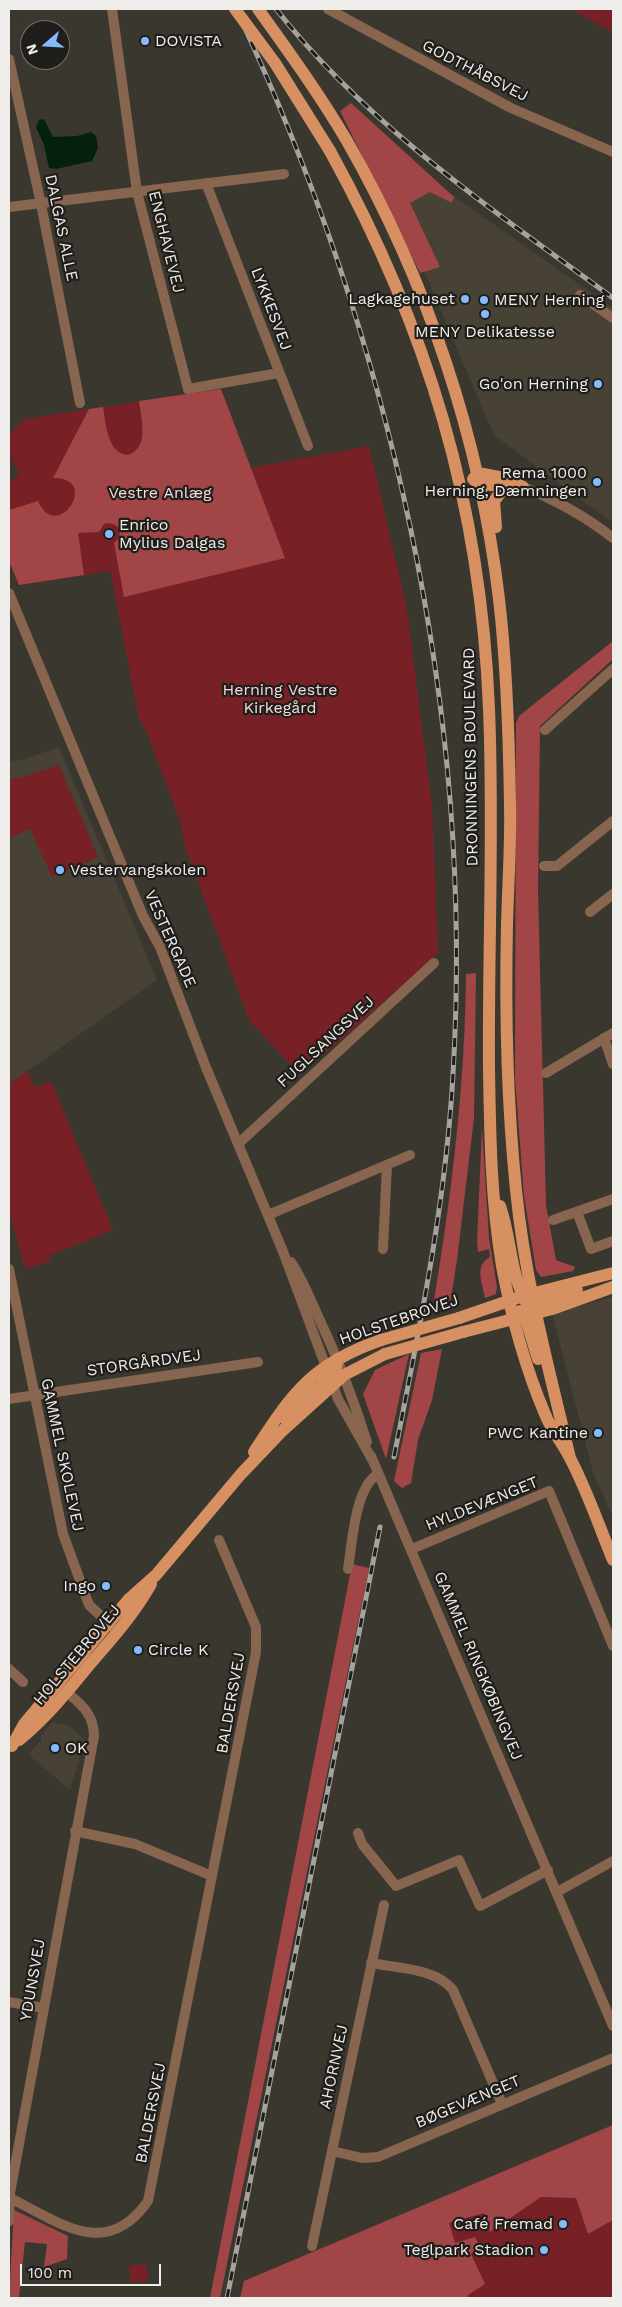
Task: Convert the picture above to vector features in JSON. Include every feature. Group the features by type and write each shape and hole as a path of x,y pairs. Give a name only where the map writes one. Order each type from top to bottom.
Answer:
{"main road":[{"name":"DRONNINGENS BOULEVARD","path":"235,9 275,63 330,150 382,250 423,353 458,470 475,556 486,652 490,766 489,1074 493,1187 506,1222 523,1306"},
{"path":"258,9 290,52 347,141 398,242 440,346 456,395 477,479 493,556 504,650 509,738 511,810 506,1026 510,1114 520,1228 523,1306 536,1392 547,1419 570,1458 613,1560"},
{"path":"438,401 450,418 465,468 477,479 509,488 523,487"},
{"path":"477,479 509,479 523,487"},
{"path":"477,479 471,489 487,581 490,614 486,652"},
{"path":"493,556 499,542 494,501 501,492 509,488"},
{"path":"523,1306 613,1275"},
{"path":"523,1306 613,1287"},
{"path":"523,1306 545,1385 560,1415 570,1458"},
{"name":"HOLSTEBROVEJ","path":"337,1359 381,1340 459,1318 523,1306"},
{"name":"HOLSTEBROVEJ","path":"241,1474 294,1393 329,1376 344,1375 385,1354 463,1332 523,1306"},
{"path":"329,1376 336,1370 337,1359"},
{"name":"HOLSTEBROVEJ","path":"10,1748 42,1720 62,1688 113,1628 128,1600 156,1576 241,1474 281,1432 329,1376"}],"street":[{"name":"ENGHAVEVEJ","path":"112,9 137,192 188,389 279,372"},
{"name":"GODTHÅBSVEJ","path":"328,9 497,100 613,152"},
{"name":"DALGAS ALLE","path":"9,59 41,204 80,402"},
{"path":"9,207 284,174"},
{"name":"LYKKESVEJ","path":"206,183 308,446"},
{"path":"580,295 613,318"},
{"path":"523,487 562,504 613,536"},
{"name":"VESTERGADE","path":"9,593 143,916 160,947 282,1250 329,1376"},
{"path":"545,730 613,670"},
{"path":"544,866 557,866 613,821"},
{"path":"590,912 613,894"},
{"name":"FUGLSANGSVEJ","path":"238,1144 434,963"},
{"path":"546,1073 609,1035 613,1064"},
{"path":"268,1215 410,1155"},
{"path":"383,1249 387,1165"},
{"path":"553,1220 613,1199"},
{"path":"577,1212 591,1249 613,1241"},
{"name":"VESTERGADE","path":"282,1250 299,1274 337,1359"},
{"name":"GAMMEL SKOLEVEJ","path":"9,1269 33,1396 63,1534 89,1605 113,1628"},
{"name":"GAMMEL RINGKØBINGVEJ","path":"337,1359 373,1462 412,1549 613,2026"},
{"name":"STORGÅRDVEJ","path":"9,1400 258,1362"},
{"name":"GAMMEL RINGKØBINGVEJ","path":"329,1376 338,1400 373,1462"},
{"path":"348,1570 362,1491 372,1478 378,1474"},
{"name":"HYLDEVÆNGET","path":"412,1549 549,1492 613,1646"},
{"name":"BALDERSVEJ","path":"10,2194 58,2224 73,2230 93,2233 110,2231 128,2222 148,2201 246,1709 257,1640 253,1616 219,1540"},
{"path":"9,1669 23,1682"},
{"name":"YDUNSVEJ","path":"9,2221 10,2194 75,1831 94,1736 94,1726 90,1713 62,1688"},
{"path":"75,1831 136,1844 212,1876"},
{"path":"358,1834 362,1844 396,1886 459,1860 480,1906 548,1870"},
{"path":"557,1892 613,1861"},
{"name":"AHORNVEJ","path":"312,2246 318,2235 332,2151 384,1905"},
{"path":"371,1963 425,1974 447,1982 453,1990 502,2104"},
{"path":"9,2002 43,2008"},
{"name":"BØGEVÆNGET","path":"332,2151 362,2158 378,2157 613,2058"}],"shaded area":[{"path":"44,119 53,137 77,136 91,132 96,136 98,148 92,161 56,169 49,168 44,145 36,127 39,120"},
{"path":"435,183 613,308 613,518 610,521 494,435 395,203"},
{"name":"Vestervangskolen","path":"59,747 157,980 9,1084 9,761 22,760"},
{"path":"613,1297 613,1518 593,1472 552,1313"},
{"path":"52,1722 69,1725 85,1740 70,1790 31,1757 30,1752 41,1741 41,1736"}],"green space":[{"path":"570,9 613,9 613,32"},
{"path":"351,103 454,197 452,203 430,192 410,203 440,267 420,273 340,111"},
{"name":"Herning Vestre Kirkegård","path":"221,389 250,468 369,446 406,604 432,804 438,953 350,1032 299,1074 249,1020 186,849 179,818 147,733 139,719 110,571 19,585 9,562 9,484 19,474 9,452 9,435 24,419"},
{"name":"Vestre Anlæg","path":"221,389 285,558 124,597 114,543 118,539 120,532 116,526 109,523 104,524 99,532 78,533 84,575 19,585 9,561 9,510 38,501 46,513 55,516 64,513 71,506 75,496 74,487 67,481 53,478 89,409 103,407 112,444 121,453 128,455 135,451 142,439 139,401"},
{"path":"613,641 613,659 540,726 538,891 546,1205 556,1260 575,1267 573,1271 541,1277 536,1270 524,1196 515,1078 516,723 519,716"},
{"path":"59,765 98,857 52,877 30,829 9,838 9,779 23,777"},
{"path":"476,973 474,1118 457,1260 451,1298 447,1304 434,1300 456,1138 463,1056 466,974"},
{"path":"27,1071 35,1087 51,1081 113,1230 49,1256 51,1261 25,1269 9,1211 9,1084"},
{"path":"482,1127 489,1238 497,1287 496,1294 485,1298 480,1274 482,1265 490,1257 489,1249 478,1252 477,1242"},
{"path":"442,1349 432,1400 418,1440 411,1483 402,1488 394,1481 421,1353"},
{"path":"409,1354 386,1459 363,1394 375,1370"},
{"path":"352,1564 369,1568 220,2298 210,2298"},
{"path":"613,2125 613,2220 588,2234 576,2198 541,2197 490,2232 484,2213 449,2223 455,2243 475,2237 480,2247 471,2254 485,2284 468,2295 469,2298 240,2298 244,2281"},
{"name":"Teglpark Stadion","path":"541,2197 576,2198 588,2234 613,2220 613,2298 469,2298 448,2223 484,2212 491,2232"},
{"path":"14,2210 68,2236 67,2259 44,2267 47,2244 25,2242 19,2297 9,2297"},
{"path":"146,2264 148,2281 131,2283 129,2266"}],"railway":[{"path":"236,9 290,134 338,262 378,394 411,528 435,664 450,801 456,938 453,1074 449,1122 438,1218 394,1457"},
{"path":"276,9 312,52 351,92 392,129 478,199 613,298"},
{"path":"227,2298 380,1527"}],"place":[{"name":"DOVISTA","path":"145,41"},
{"name":"Lagkagehuset","path":"465,299"},
{"name":"MENY Herning","path":"484,300"},
{"name":"MENY Delikatesse","path":"485,314"},
{"name":"Go'on Herning","path":"598,384"},
{"name":"Rema 1000 Herning, Dæmningen","path":"597,482"},
{"name":"Enrico Mylius Dalgas","path":"109,534"},
{"name":"Vestervangskolen","path":"60,870"},
{"name":"PWC Kantine","path":"598,1433"},
{"name":"Ingo","path":"106,1586"},
{"name":"Circle K","path":"138,1650"},
{"name":"OK","path":"55,1748"},
{"name":"Café Fremad","path":"563,2224"},
{"name":"Teglpark Stadion","path":"544,2250"}]}
